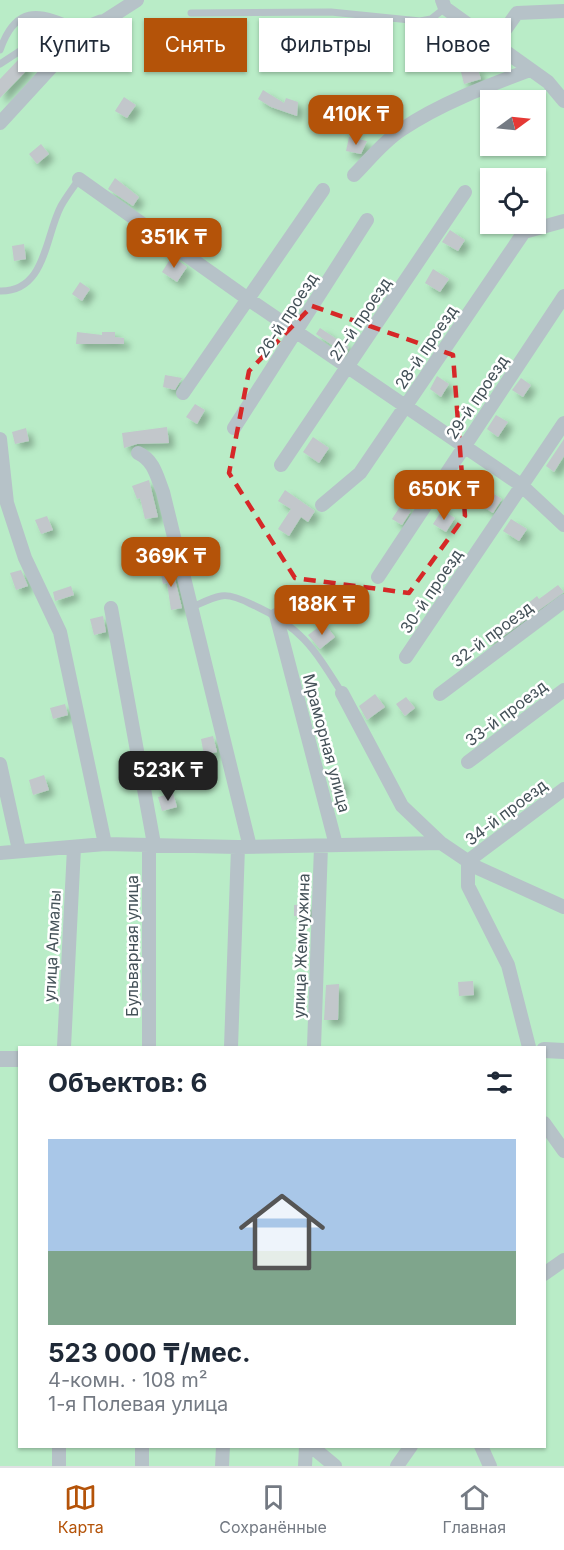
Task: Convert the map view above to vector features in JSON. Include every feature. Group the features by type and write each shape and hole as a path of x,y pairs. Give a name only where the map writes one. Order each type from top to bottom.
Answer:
{"street":[{"path":"0,123 20,98 78,38 137,0"},
{"path":"444,4 462,18"},
{"path":"511,21 517,13 564,11"},
{"path":"511,56 548,82 564,101"},
{"path":"354,175 399,132 417,120 495,83 530,70"},
{"path":"80,179 248,299 297,330 405,407 522,485 563,521"},
{"path":"183,393 323,190"},
{"name":"27-й проезд","path":"281,465 465,192"},
{"name":"26-й проезд","path":"234,429 368,220"},
{"name":"28-й проезд","path":"322,505 360,474 524,232 564,221"},
{"name":"29-й проезд","path":"378,577 564,296"},
{"name":"30-й проезд","path":"406,657 564,423"},
{"path":"0,439 3,493 25,558 60,632 105,844"},
{"path":"138,453 146,457 153,465 163,492 244,847 231,1046"},
{"name":"32-й проезд","path":"440,694 564,601"},
{"name":"Бульварная улица","path":"111,608 152,845 149,1046"},
{"name":"Мраморная улица","path":"276,615 336,845"},
{"name":"33-й проезд","path":"468,762 564,690"},
{"path":"342,693 402,806 441,843 468,861 545,900 564,907"},
{"path":"0,764 20,850"},
{"name":"34-й проезд","path":"468,861 564,789"},
{"path":"0,853 105,844 244,847 441,843"},
{"name":"улица Жемчужина","path":"314,1046 321,846"},
{"name":"улица Алмалы","path":"64,1046 74,848"},
{"path":"468,861 468,886 508,964 529,1046"},
{"path":"546,1050 564,1051"},
{"path":"0,1059 18,1059"},
{"path":"547,1132 564,1151"},
{"path":"546,1273 564,1260"},
{"path":"59,1448 59,1466"},
{"path":"142,1448 142,1466"},
{"path":"222,1466 223,1448"},
{"path":"305,1466 306,1448"},
{"path":"313,1448 335,1466"},
{"path":"397,1466 410,1448"},
{"path":"482,1448 490,1466"}],"lane":[{"path":"191,13 331,12 420,21 430,19 444,4"},
{"path":"100,18 122,10"},
{"path":"0,50 8,28 18,18 31,13 47,18"},
{"path":"0,64 18,52"},
{"path":"0,291 13,290 34,275 42,263 60,207 80,179"},
{"path":"190,608 222,596 240,599 276,615 294,627 314,648 342,693"}],"highlighted area":[{"path":"312,306 453,355 465,516 409,593 295,578 229,473 249,371"}],"green space":[{"path":"0,0 564,0 564,1466 0,1466"}],"building":[{"path":"18,60 18,72 25,72 0,98 0,79"},
{"path":"461,72 479,72 481,79 464,84"},
{"path":"263,90 284,103 286,98 298,102 297,116 271,107 258,99"},
{"path":"124,97 136,105 127,118 115,111"},
{"path":"349,137 367,141 361,154 346,151"},
{"path":"41,144 49,154 37,164 29,154"},
{"path":"115,178 139,197 133,206 108,189"},
{"path":"169,224 196,238 190,247 166,230"},
{"path":"450,230 465,240 458,251 442,242"},
{"path":"24,244 26,259 14,261 12,246"},
{"path":"172,256 187,267 177,282 162,272"},
{"path":"433,269 449,279 440,292 425,283"},
{"path":"80,282 90,289 82,301 72,294"},
{"path":"320,328 349,347 345,354 316,334"},
{"path":"77,332 102,335 102,332 115,332 115,337 124,338 124,344 76,344"},
{"path":"165,375 182,378 175,390 163,387"},
{"path":"437,376 449,384 441,397 430,389"},
{"path":"521,378 531,385 523,397 512,390"},
{"path":"195,404 205,410 197,424 186,417"},
{"path":"496,415 508,422 498,437 487,429"},
{"path":"167,427 169,443 137,444 124,448 122,433"},
{"path":"26,428 29,441 15,444 12,432"},
{"path":"313,437 329,448 319,463 303,452"},
{"path":"564,439 564,456 554,472 546,466"},
{"path":"149,480 158,517 145,519 140,498 137,499 132,486"},
{"path":"285,490 315,511 308,522 301,517 289,536 278,529 291,509 278,501"},
{"path":"489,491 502,499 493,513 480,505"},
{"path":"401,505 411,511 402,525 392,519"},
{"path":"442,510 455,518 446,532 433,524"},
{"path":"47,516 53,530 41,534 35,520"},
{"path":"511,519 527,529 519,541 503,531"},
{"path":"164,537 166,549 151,552 149,539"},
{"path":"172,567 182,608 171,610 167,583 163,584 160,570"},
{"path":"21,570 28,586 16,590 10,573"},
{"path":"558,585 564,592 491,645 486,638 537,596 539,599"},
{"path":"71,586 74,595 55,601 53,592"},
{"path":"103,616 106,632 94,635 90,619"},
{"path":"324,623 335,637 320,649 308,635"},
{"path":"375,694 385,707 367,720 359,706"},
{"path":"406,697 415,708 405,716 396,704"},
{"path":"65,704 68,715 53,719 50,708"},
{"path":"213,736 217,752 204,755 201,739"},
{"path":"44,775 49,790 33,795 29,780"},
{"path":"340,776 344,790 332,794 328,779"},
{"path":"173,793 177,807 162,811 158,797"},
{"path":"310,904 310,916 294,916 294,905"},
{"path":"473,981 474,995 459,996 458,982"},
{"path":"339,984 338,1020 324,1020 326,985"}]}
